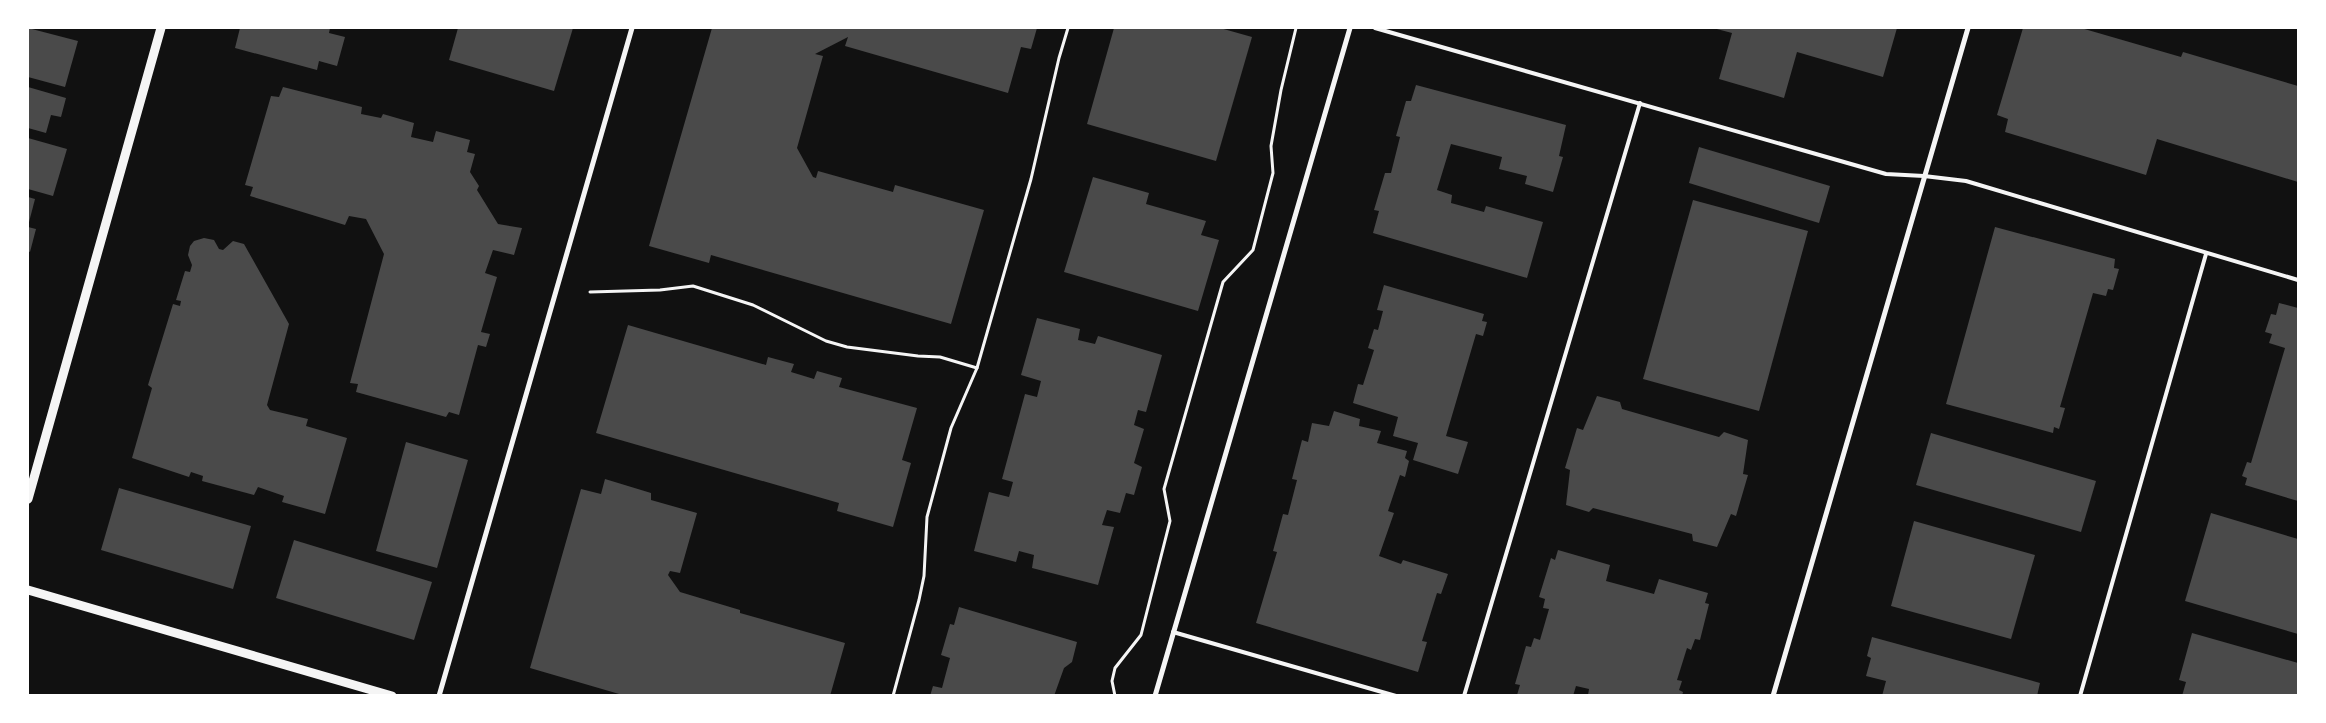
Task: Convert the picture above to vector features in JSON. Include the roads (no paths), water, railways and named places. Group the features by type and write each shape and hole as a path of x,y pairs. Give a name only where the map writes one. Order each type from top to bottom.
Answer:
{"street":[{"path":"28,499 161,28"},
{"path":"439,696 632,28"},
{"path":"1156,696 1173,632 1350,28"},
{"path":"1773,696 1968,28"},
{"path":"28,590 392,696"}],"lane":[{"path":"1375,28 1886,174 1966,181 2298,280"},
{"path":"1464,696 1640,103"},
{"path":"2080,696 2206,254"},
{"path":"1173,632 1396,696"}]}
